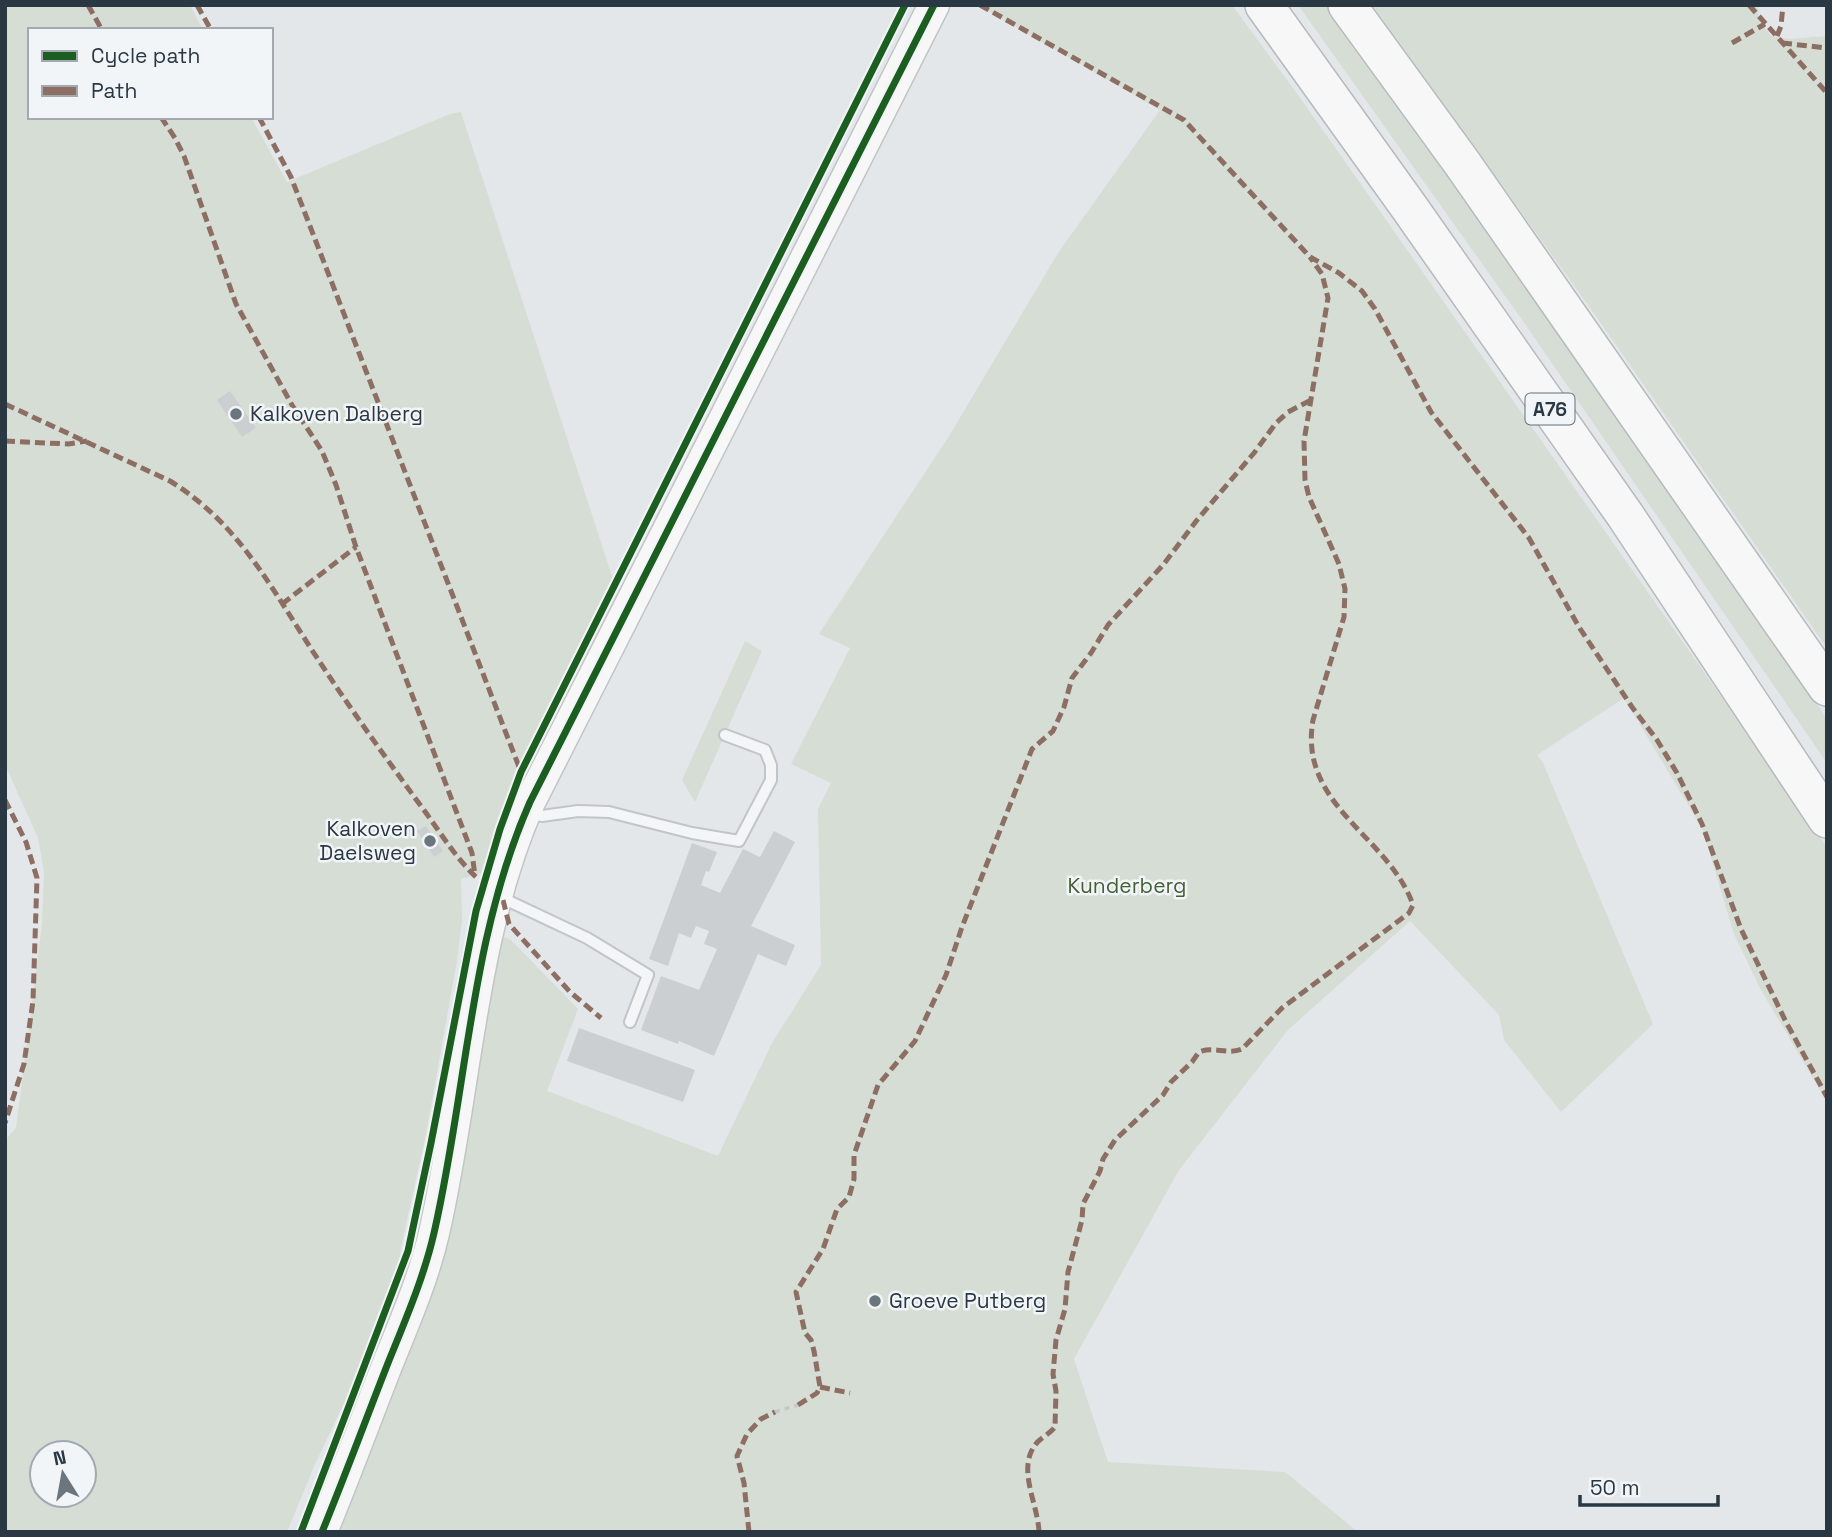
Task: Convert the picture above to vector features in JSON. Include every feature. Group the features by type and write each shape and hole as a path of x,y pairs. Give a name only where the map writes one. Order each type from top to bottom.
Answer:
{"highway":[{"name":"A76","path":"1264,5 1625,515 1827,819"},
{"path":"1347,5 1470,175 1827,687"}],"street":[{"path":"323,1532 406,1318 434,1236 486,944 498,895 526,812 934,5"}],"lane":[{"path":"526,812 542,816 578,811 609,812 692,833 739,841 769,786 772,772 765,750 725,735"},
{"path":"498,895 503,900 587,938 648,975 630,1021"}],"path":[{"path":"775,1412 798,1405"}],"green space":[{"path":"5,5 190,5 202,28 28,28 28,119 252,119 287,182 450,114 461,112 620,601 486,872 461,879 462,921 457,961 398,1272 382,1324 315,1464 287,1532 5,1532 5,1140 16,1128 42,924 44,872 38,838 5,765"},
{"name":"Kunderberg","path":"978,5 1232,5 1301,99 1827,847 1827,1102 1761,990 1734,934 1702,828 1624,698 1537,755 1543,763 1653,1024 1561,1112 1504,1040 1499,1015 1410,921 1288,1030 1179,1170 1074,1359 1108,1462 1285,1472 1358,1532 334,1532 366,1452 497,934 511,940 578,1009 547,1091 718,1156 772,1043 821,965 818,809 831,783 791,764 850,648 819,634 949,436 1058,253 1160,110"},
{"path":"1298,5 1329,5 1480,217 1827,719 1827,763 1525,324"},
{"path":"1372,5 1758,5 1759,20 1771,36 1789,39 1827,36 1827,648 1593,312"},
{"path":"745,641 762,651 695,802 682,780"}],"building":[{"name":"Kalkoven Dalberg","path":"230,391 256,428 242,437 217,400"},
{"name":"Kalkoven Daelsweg","path":"426,826 443,851 434,857 417,831"},
{"path":"774,831 795,842 751,926 795,945 786,966 758,954 714,1056 679,1041 678,1044 641,1030 661,976 699,990 717,949 704,944 709,931 696,926 691,938 679,933 668,966 649,959 692,843 717,852 701,885 720,893 743,849 760,857"},
{"path":"579,1028 695,1070 683,1102 567,1061"}],"marked path":[{"path":"88,5 101,28"},
{"path":"197,5 210,28"},
{"path":"980,5 1184,120 1310,257 1339,273 1362,291 1375,309 1431,412 1529,538 1579,627 1677,773 1702,824 1741,929 1786,1022 1827,1097"},
{"path":"1749,5 1827,93"},
{"path":"1777,36 1783,5"},
{"path":"1732,43 1765,24"},
{"path":"1782,43 1827,48"},
{"path":"162,119 184,156 236,304 292,405 322,451 472,853 475,876"},
{"path":"260,119 291,177 521,772"},
{"path":"1039,1532 1028,1465 1035,1445 1055,1427 1056,1391 1053,1374 1056,1340 1065,1309 1068,1272 1082,1220 1083,1204 1100,1171 1103,1159 1115,1140 1163,1095 1171,1082 1199,1052 1242,1049 1282,1008 1409,913 1413,905 1401,881 1385,859 1332,798 1319,775 1312,750 1313,720 1344,617 1345,589 1339,564 1309,497 1305,480 1304,441 1328,298 1322,274 1310,257"},
{"path":"798,1405 817,1393 820,1387 814,1351 811,1340 805,1333 796,1292 823,1249 837,1209 849,1197 854,1179 854,1155 878,1085 915,1041 946,975 962,927 1032,749 1053,731 1064,707 1072,678 1108,625 1163,565 1276,423 1288,412 1313,399"},
{"path":"5,404 170,481 212,513 246,550 359,720 453,850 476,877"},
{"path":"5,441 68,444 87,441"},
{"path":"282,604 356,547"},
{"path":"5,800 26,842 37,878 33,1001 24,1064 5,1123"},
{"path":"503,900 509,924 570,992 601,1018"},
{"path":"820,1387 850,1393"},
{"path":"749,1532 744,1483 737,1456 747,1434 761,1419 775,1412"}],"cycle path":[{"path":"301,1532 408,1251 476,911 500,829 521,772 905,5"},
{"path":"322,1532 414,1299 430,1249 494,906 510,853 530,802 934,5"}],"place":[{"name":"Kalkoven Dalberg","path":"236,414"},
{"name":"Kalkoven Daelsweg","path":"430,841"},
{"name":"Groeve Putberg","path":"875,1301"}]}
